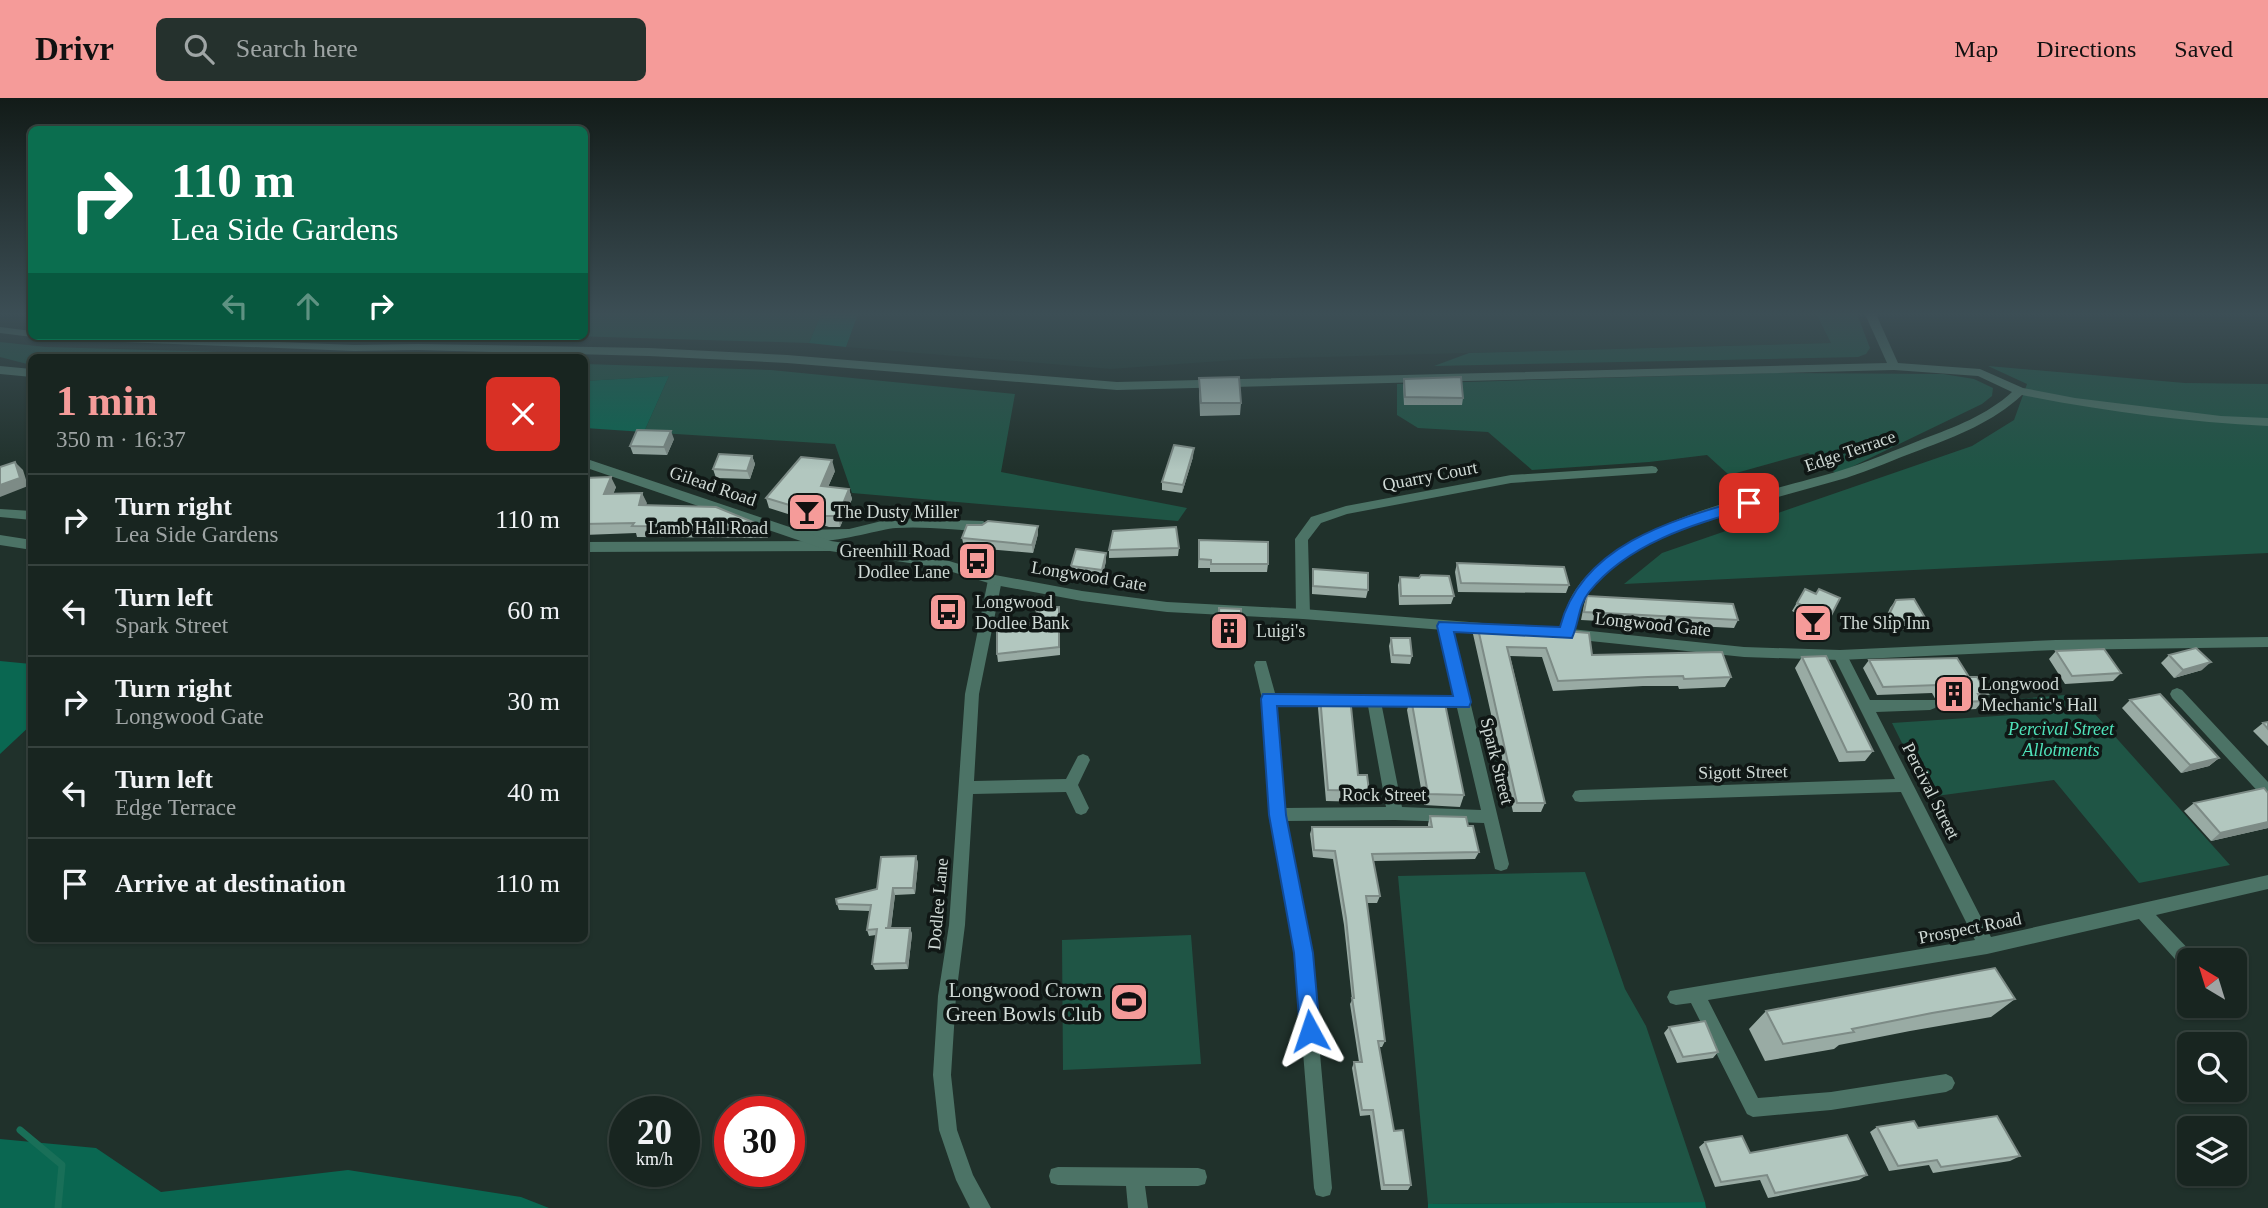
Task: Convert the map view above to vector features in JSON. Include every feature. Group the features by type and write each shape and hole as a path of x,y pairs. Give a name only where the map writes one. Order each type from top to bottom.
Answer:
{"street":[{"path":"870,366 1117,386 1894,366 1980,373 2020,391 2102,405 2221,420 2268,422"},
{"path":"0,370 28,373"},
{"name":"Edge Terrace","path":"1560,633 1583,589 1617,556 1645,540 1675,525 1847,473 1956,431 1995,413 2020,391"},
{"name":"Gilead Road","path":"588,462 831,546"},
{"name":"Quarry Court","path":"1303,614 1301,539 1316,520 1346,510 1511,479 1652,470"},
{"path":"0,513 28,516"},
{"path":"803,535 849,534 894,523 983,526"},
{"path":"0,540 28,544"},
{"name":"Longwood Gate","path":"831,546 936,562 995,580 1082,596 1167,607 1303,614 1505,630"},
{"name":"Lamb Hall Road","path":"588,547 831,546"},
{"name":"Dodlee Lane","path":"981,1208 965,1180 948,1130 942,1075 968,788 972,694 995,580"},
{"name":"Spark Street","path":"1444,626 1502,864"},
{"name":"Longwood Gate","path":"1560,633 1744,652 1840,654 2056,645 2268,642"},
{"name":"Percival Street","path":"1840,654 1987,946"},
{"path":"1261,665 1269,699 1277,815 1303,953 1323,1188"},
{"path":"2177,694 2268,792"},
{"path":"1269,699 1463,702"},
{"path":"1374,701 1395,813"},
{"path":"1867,706 1930,704"},
{"path":"1070,785 1083,760"},
{"path":"968,788 1070,785"},
{"path":"1070,785 1081,808"},
{"name":"Sigott Street","path":"1580,796 1906,785"},
{"name":"Rock Street","path":"1277,815 1395,813 1491,817"},
{"name":"Prospect Road","path":"1675,998 1987,946 2268,882"},
{"path":"2142,911 2177,949"},
{"path":"1696,994 1754,1108 1832,1101 1946,1083"},
{"path":"1058,1176 1198,1177"},
{"path":"1134,1177 1138,1208"}],"shaded area":[{"path":"1072,366 1155,366 1111,369"}],"green space":[{"path":"588,366 771,370 1015,394 1001,472 1187,508 1178,521 852,493 835,444 644,432 669,376 588,381"},
{"path":"1988,366 2185,383 2268,384 2268,553 1624,584 1662,553 1972,446 2014,420 2027,384"},
{"path":"1773,373 1943,374 1974,379 1993,388 1992,396 1982,404 1837,474 1808,453 1729,475 1707,455 1532,470 1488,432 1418,428 1397,415 1397,384"},
{"path":"669,376 644,432 588,428 588,381"},
{"path":"0,661 28,664 28,728 0,754"},
{"name":"Percival Street Allotments","path":"2077,694 2230,865 2139,883 2054,780 1929,797 1892,723 2027,714 2018,699"},
{"path":"1585,872 1625,989 1646,1026 1705,1202 1428,1204 1398,876"},
{"name":"Longwood Crown Green Bowls Club","path":"1191,935 1201,1064 1063,1070 1062,940"},
{"path":"0,1139 96,1148 161,1192 348,1170 521,1197 549,1208 0,1208"},
{"path":"1705,1202 1706,1208 1428,1208 1428,1204"}],"building":[{"path":"1239,377 1241,403 1201,403 1199,378"},
{"path":"1461,377 1463,398 1405,397 1404,379"},
{"path":"637,430 671,431 664,447 630,446"},
{"path":"1174,445 1194,448 1183,485 1162,482"},
{"path":"719,454 752,456 747,471 713,469"},
{"path":"801,457 832,460 821,486 849,489 838,516 826,516 766,498"},
{"path":"15,462 20,478 0,485 0,467"},
{"path":"611,477 604,494 642,493 639,505 716,507 765,527 588,524 588,478"},
{"path":"988,521 1038,526 1032,545 962,538 967,525 982,525"},
{"path":"1176,527 1179,548 1109,550 1113,531"},
{"path":"1199,540 1268,542 1268,564 1211,564 1211,560 1199,559"},
{"path":"1076,549 1106,553 1102,570 1071,566"},
{"path":"1457,563 1564,567 1569,585 1461,583"},
{"path":"1313,569 1368,573 1368,590 1313,586"},
{"path":"1421,575 1449,576 1454,596 1401,596 1400,577 1419,578"},
{"name":"The Slip Inn","path":"1805,589 1816,594 1819,589 1840,598 1823,631 1802,622 1810,609 1797,603"},
{"path":"1587,596 1733,604 1738,620 1584,612"},
{"path":"1914,599 1927,621 1885,623 1896,600"},
{"path":"1059,607 1059,647 997,654 997,626 1033,623 1032,615 1037,614 1036,608"},
{"path":"1219,608 1241,609 1241,629 1220,629"},
{"path":"1477,624 1589,633 1592,655 1722,652 1731,677 1684,679 1683,676 1558,681 1546,648 1507,647 1545,803 1517,803"},
{"path":"1391,638 1410,638 1412,656 1393,655"},
{"path":"2196,648 2211,662 2183,670 2169,655"},
{"path":"2104,649 2121,673 2072,676 2056,651"},
{"path":"1826,656 1873,751 1847,752 1802,657"},
{"path":"1957,658 1969,677 1977,677 1988,694 1978,694 1982,701 1948,703 1938,685 1883,687 1869,660"},
{"path":"2160,694 2219,758 2190,765 2130,700"},
{"path":"1320,696 1350,697 1358,775 1367,775 1369,791 1328,790"},
{"path":"1411,698 1444,699 1464,795 1428,794"},
{"path":"2264,788 2268,793 2268,822 2220,833 2194,803"},
{"path":"1430,816 1466,817 1468,826 1473,826 1479,852 1372,854 1380,896 1366,896 1385,1041 1378,1041 1394,1131 1403,1130 1411,1185 1384,1185 1373,1110 1362,1110 1354,1062 1362,1062 1352,998 1346,918 1335,851 1314,850 1312,827 1432,827"},
{"path":"916,856 913,888 893,888 888,928 910,928 906,963 872,964 877,929 867,930 871,905 837,904 836,899 877,889 881,857"},
{"path":"1995,968 2015,999 1783,1044 1766,1011"},
{"path":"1705,1021 1718,1052 1683,1057 1669,1027"},
{"path":"1997,1116 2020,1156 1941,1167 1937,1160 1898,1166 1877,1127 1914,1121 1918,1128"},
{"path":"1847,1135 1867,1175 1775,1193 1767,1175 1721,1182 1705,1142 1742,1136 1750,1153"}],"waterway":[{"path":"20,1130 62,1165 58,1208"}],"place":[{"name":"The Dusty Miller","path":"807,512"},
{"name":"Greenhill Road Dodlee Lane","path":"977,561"},
{"name":"Longwood Dodlee Bank","path":"948,612"},
{"name":"The Slip Inn","path":"1813,623"},
{"name":"Luigi's","path":"1229,631"},
{"name":"Longwood Mechanic's Hall","path":"1954,694"},
{"name":"Longwood Crown Green Bowls Club","path":"1129,1002"}],"route":[{"path":"1310,1031 1303,953 1277,815 1269,699 1463,702 1444,626 1566,633 1573,605 1583,589 1617,556 1675,525 1749,503"}]}
